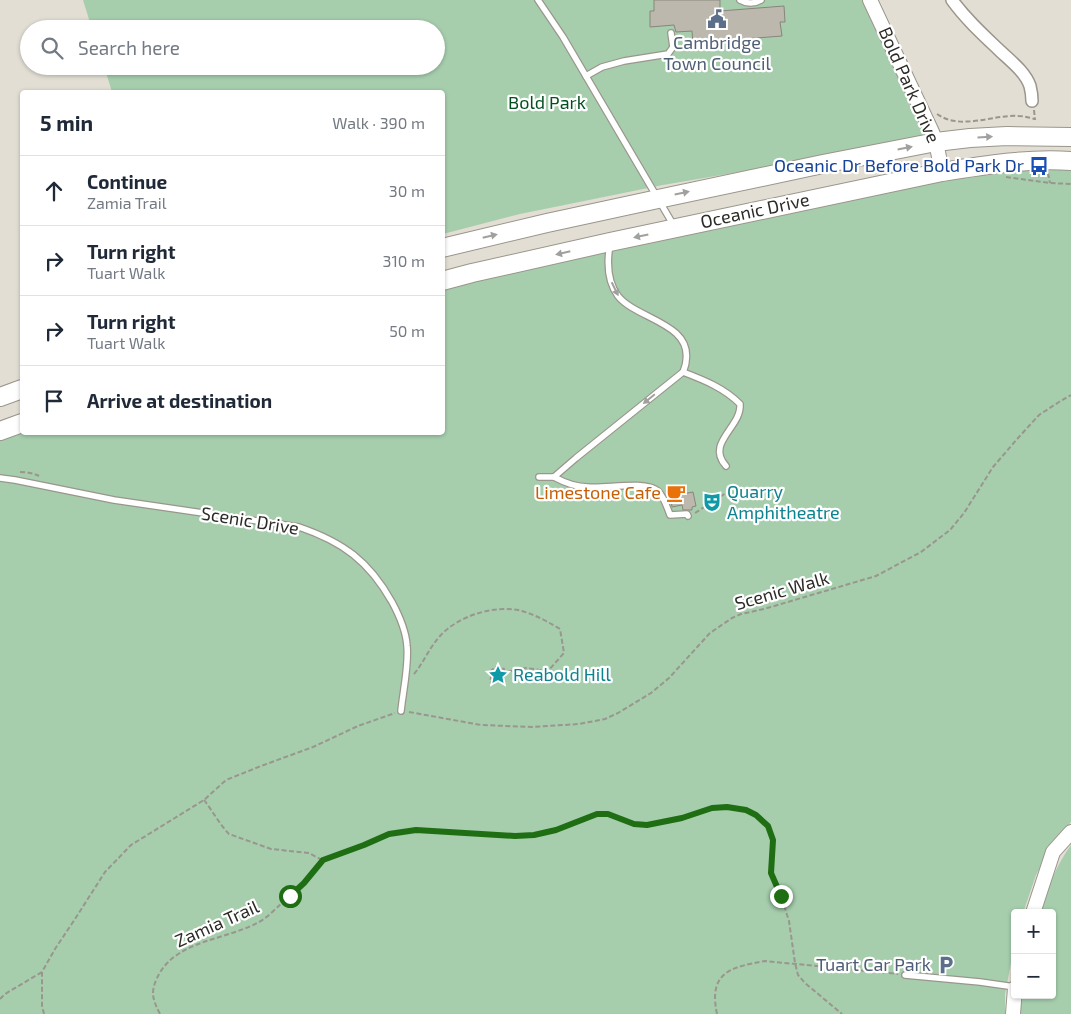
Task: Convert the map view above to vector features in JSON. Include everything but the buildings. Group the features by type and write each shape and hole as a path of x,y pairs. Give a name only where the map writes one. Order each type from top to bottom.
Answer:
{"main road":[{"name":"Oceanic Drive","path":"445,247 658,199 936,142 1007,136 1071,137"},
{"name":"Oceanic Drive","path":"445,280 610,242 942,172 1018,162 1071,161"},
{"path":"0,397 20,390"},
{"path":"0,431 20,424"}],"street":[{"name":"Bold Park Drive","path":"870,0 936,142 942,172"},
{"path":"952,0 978,30 1025,76 1030,85 1032,101"},
{"path":"1034,909 1053,852 1071,832"},
{"path":"1013,1014 1014,999"}],"lane":[{"path":"538,0 563,37 675,228"},
{"path":"740,0 753,3 761,0"},
{"path":"586,76 602,67 624,61 668,54 673,47 671,33"},
{"path":"554,478 683,372 686,360 685,348 680,337 671,328 632,309 618,296 608,271 610,242"},
{"path":"683,372 714,385 732,396 740,404 741,410 738,418 720,445 719,454 721,462 726,466"},
{"name":"Scenic Drive","path":"0,478 114,500 299,526 341,545 371,570 386,591 403,627 407,645 407,662 401,711"},
{"path":"539,478 554,478 573,485 586,487 644,486 657,490 664,500 670,515 687,514 688,516"},
{"path":"905,975 1011,986"}],"path":[{"path":"936,112 940,116 954,121 970,122 1018,116 1035,119"},
{"path":"1006,177 1050,184 1071,184"},
{"name":"Scenic Walk","path":"401,711 481,725 518,727 579,724 605,719 618,714 651,693 669,678 710,633 732,618 876,576 921,552 950,530 964,513 993,467 1039,415 1071,395"},
{"path":"18,472 40,476"},
{"path":"688,516 726,493"},
{"path":"403,691 412,685 412,679 421,666 426,653 440,635 457,622 477,614 498,610 520,610 541,618 560,629 564,652 548,671 526,668 505,672"},
{"path":"495,667 501,668 505,672 502,680 496,681 493,684 490,682 491,671 495,667"},
{"path":"44,1014 42,1006 42,972 54,949 76,919 104,872 131,845 204,800 226,780 313,747 363,724 401,711"},
{"path":"204,800 229,834 271,850 309,853 323,860 389,834 416,830 534,835 556,830 597,814 608,814 634,824 647,825 682,818 712,808 727,807 746,810 756,815 768,826 773,840 771,873 789,921 798,976 842,1014"},
{"name":"Zamia Trail","path":"160,1014 154,1004 152,995 154,984 167,962 178,953 195,945 239,931 259,922 304,883 323,860"},
{"path":"717,1014 714,1001 720,979 730,970 746,964 765,961 905,975"},
{"path":"0,999 5,994 42,972"}],"green space":[{"name":"Bold Park","path":"83,0 864,0 932,139 663,185 520,214 445,233 445,90 111,90 107,75 445,75 445,20 89,20"},
{"path":"1071,167 1071,822 1048,852 1036,875 1024,909 1011,909 1011,963 1005,994 1005,1014 0,1014 0,437 20,430 20,435 445,435 445,287 985,170"},
{"path":"1071,845 1071,1014 1019,1014 1021,999 1056,999 1056,909 1041,909 1052,878"}],"place":[{"name":"Cambridge Town Council","path":"717,19"},
{"name":"Oceanic Dr Before Bold Park Dr","path":"1039,166"},
{"name":"Limestone Cafe","path":"676,493"},
{"name":"Quarry Amphitheatre","path":"712,502"},
{"name":"Reabold Hill","path":"498,675"},
{"name":"Tuart Car Park","path":"946,965"}],"route":[{"path":"290,896 304,883 323,860 389,834 416,830 515,836 534,835 556,830 597,814 608,814 634,824 647,825 682,818 712,808 727,807 746,810 756,815 768,826 773,840 771,873 781,896"}]}
